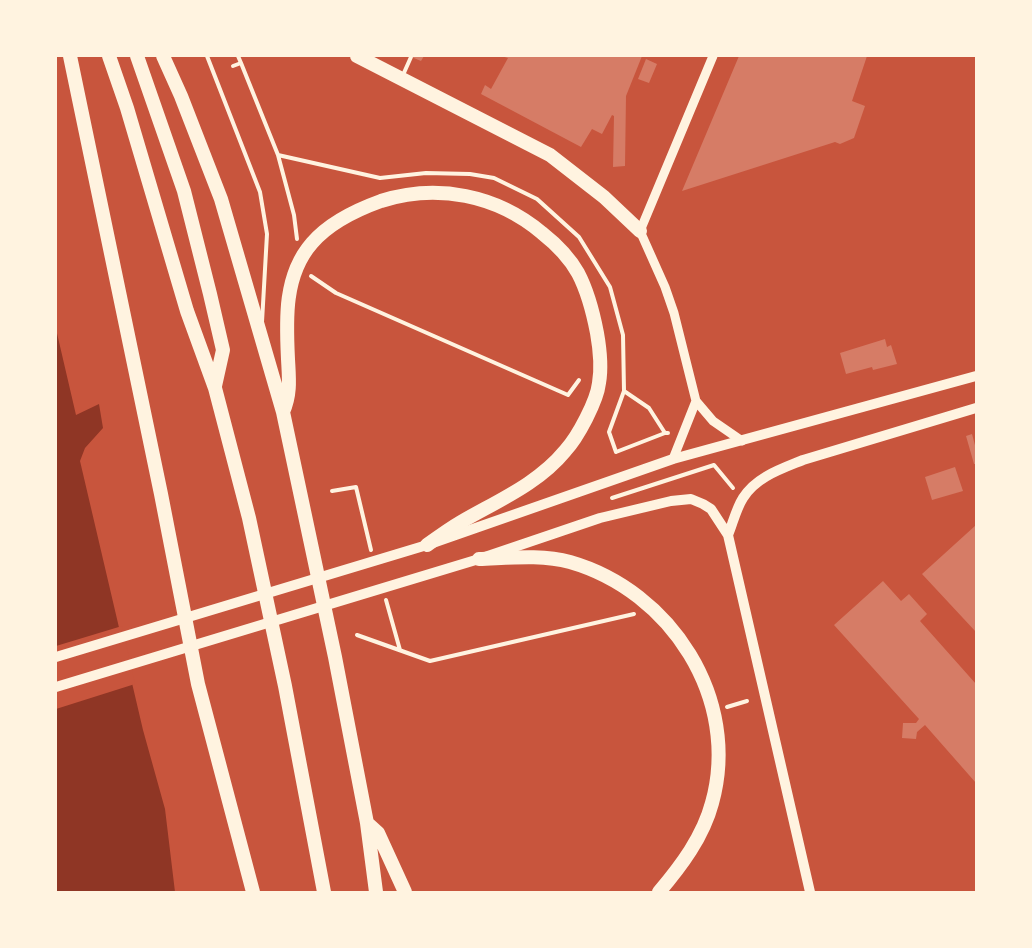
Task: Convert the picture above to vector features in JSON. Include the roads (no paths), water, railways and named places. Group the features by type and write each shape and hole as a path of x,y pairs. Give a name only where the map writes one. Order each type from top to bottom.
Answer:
{"highway":[{"path":"70,56 198,684 254,892"},
{"path":"110,56 187,311 215,388 249,518 283,675 324,892"},
{"path":"137,56 184,191 210,294 223,350 215,388"},
{"path":"163,56 181,96 220,200 283,412 368,824 376,892"},
{"path":"357,56 550,155 604,197 640,231"},
{"path":"283,412 290,391 288,303 296,266 312,243 330,226 361,208 401,195 436,192 465,195 497,205 527,220 558,246 577,272 593,308 601,353 599,385 583,426 565,451 543,473 515,492 460,522 427,545"},
{"path":"479,559 528,558 569,561 614,580 648,605 669,626 694,658 709,696 719,736 718,767 712,803 703,828 684,862 659,892"},
{"path":"368,824 378,833 405,892"}],"main road":[{"path":"56,657 427,545 673,459 976,376"},
{"path":"728,535 742,499 760,481 775,471 803,460 976,408"},
{"path":"56,687 479,559 600,518 671,501 691,499 711,509 728,535 810,892"}],"street":[{"path":"713,56 640,231 674,313 696,401 713,421 742,441"},
{"path":"673,459 696,401"}],"lane":[{"path":"207,56 260,192 267,234 261,338"},
{"path":"402,79 411,57"}]}
